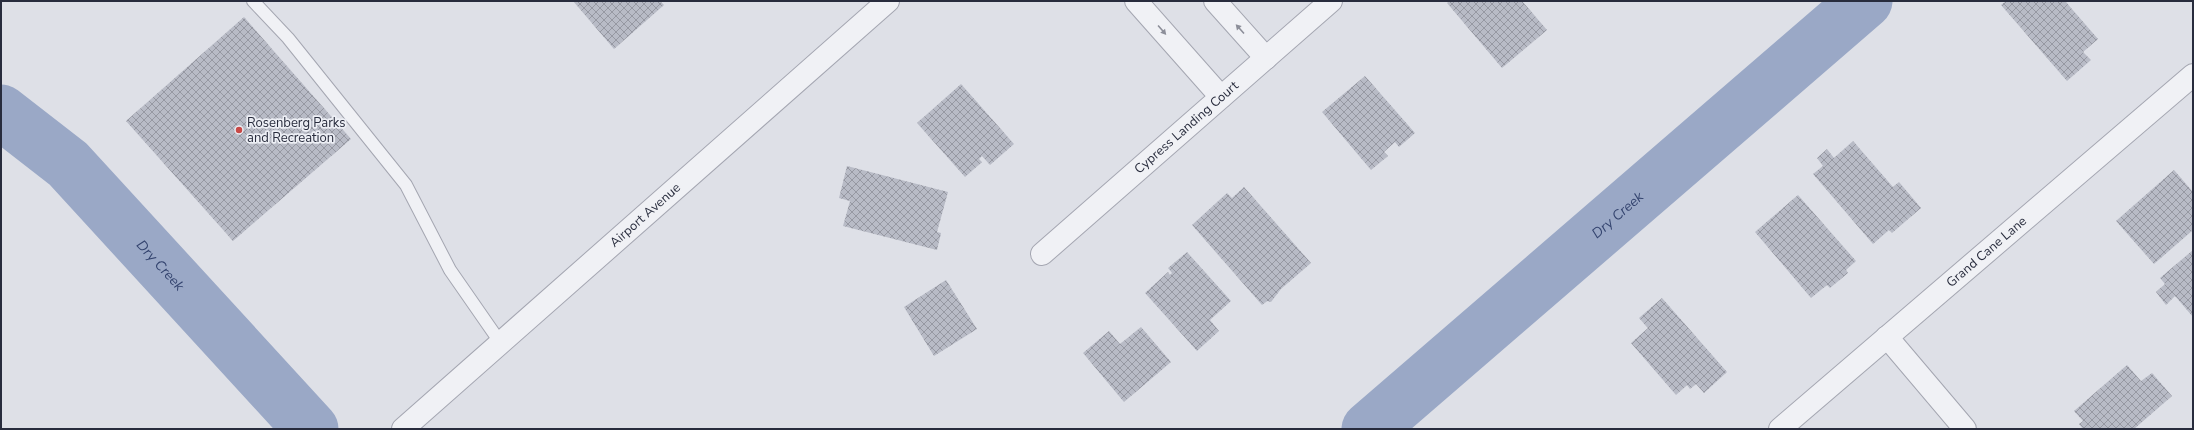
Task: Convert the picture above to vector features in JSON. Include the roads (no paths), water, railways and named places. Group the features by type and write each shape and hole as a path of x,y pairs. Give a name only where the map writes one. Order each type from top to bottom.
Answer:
{"street":[{"name":"Airport Avenue","path":"403,429 888,1"},
{"path":"1136,1 1221,97"},
{"path":"1215,1 1266,58"},
{"name":"Cypress Landing Court","path":"1042,254 1331,1"},
{"name":"Grand Cane Lane","path":"1780,429 2193,75"},
{"path":"1887,337 1965,429"}],"lane":[{"path":"253,1 288,38 406,185 450,270 500,342"}],"waterway":[{"name":"Dry Creek","path":"1369,429 1865,1"},
{"name":"Dry Creek","path":"1,112 68,164 311,429"}],"place":[{"name":"Rosenberg Parks and Recreation","path":"239,130"}]}
